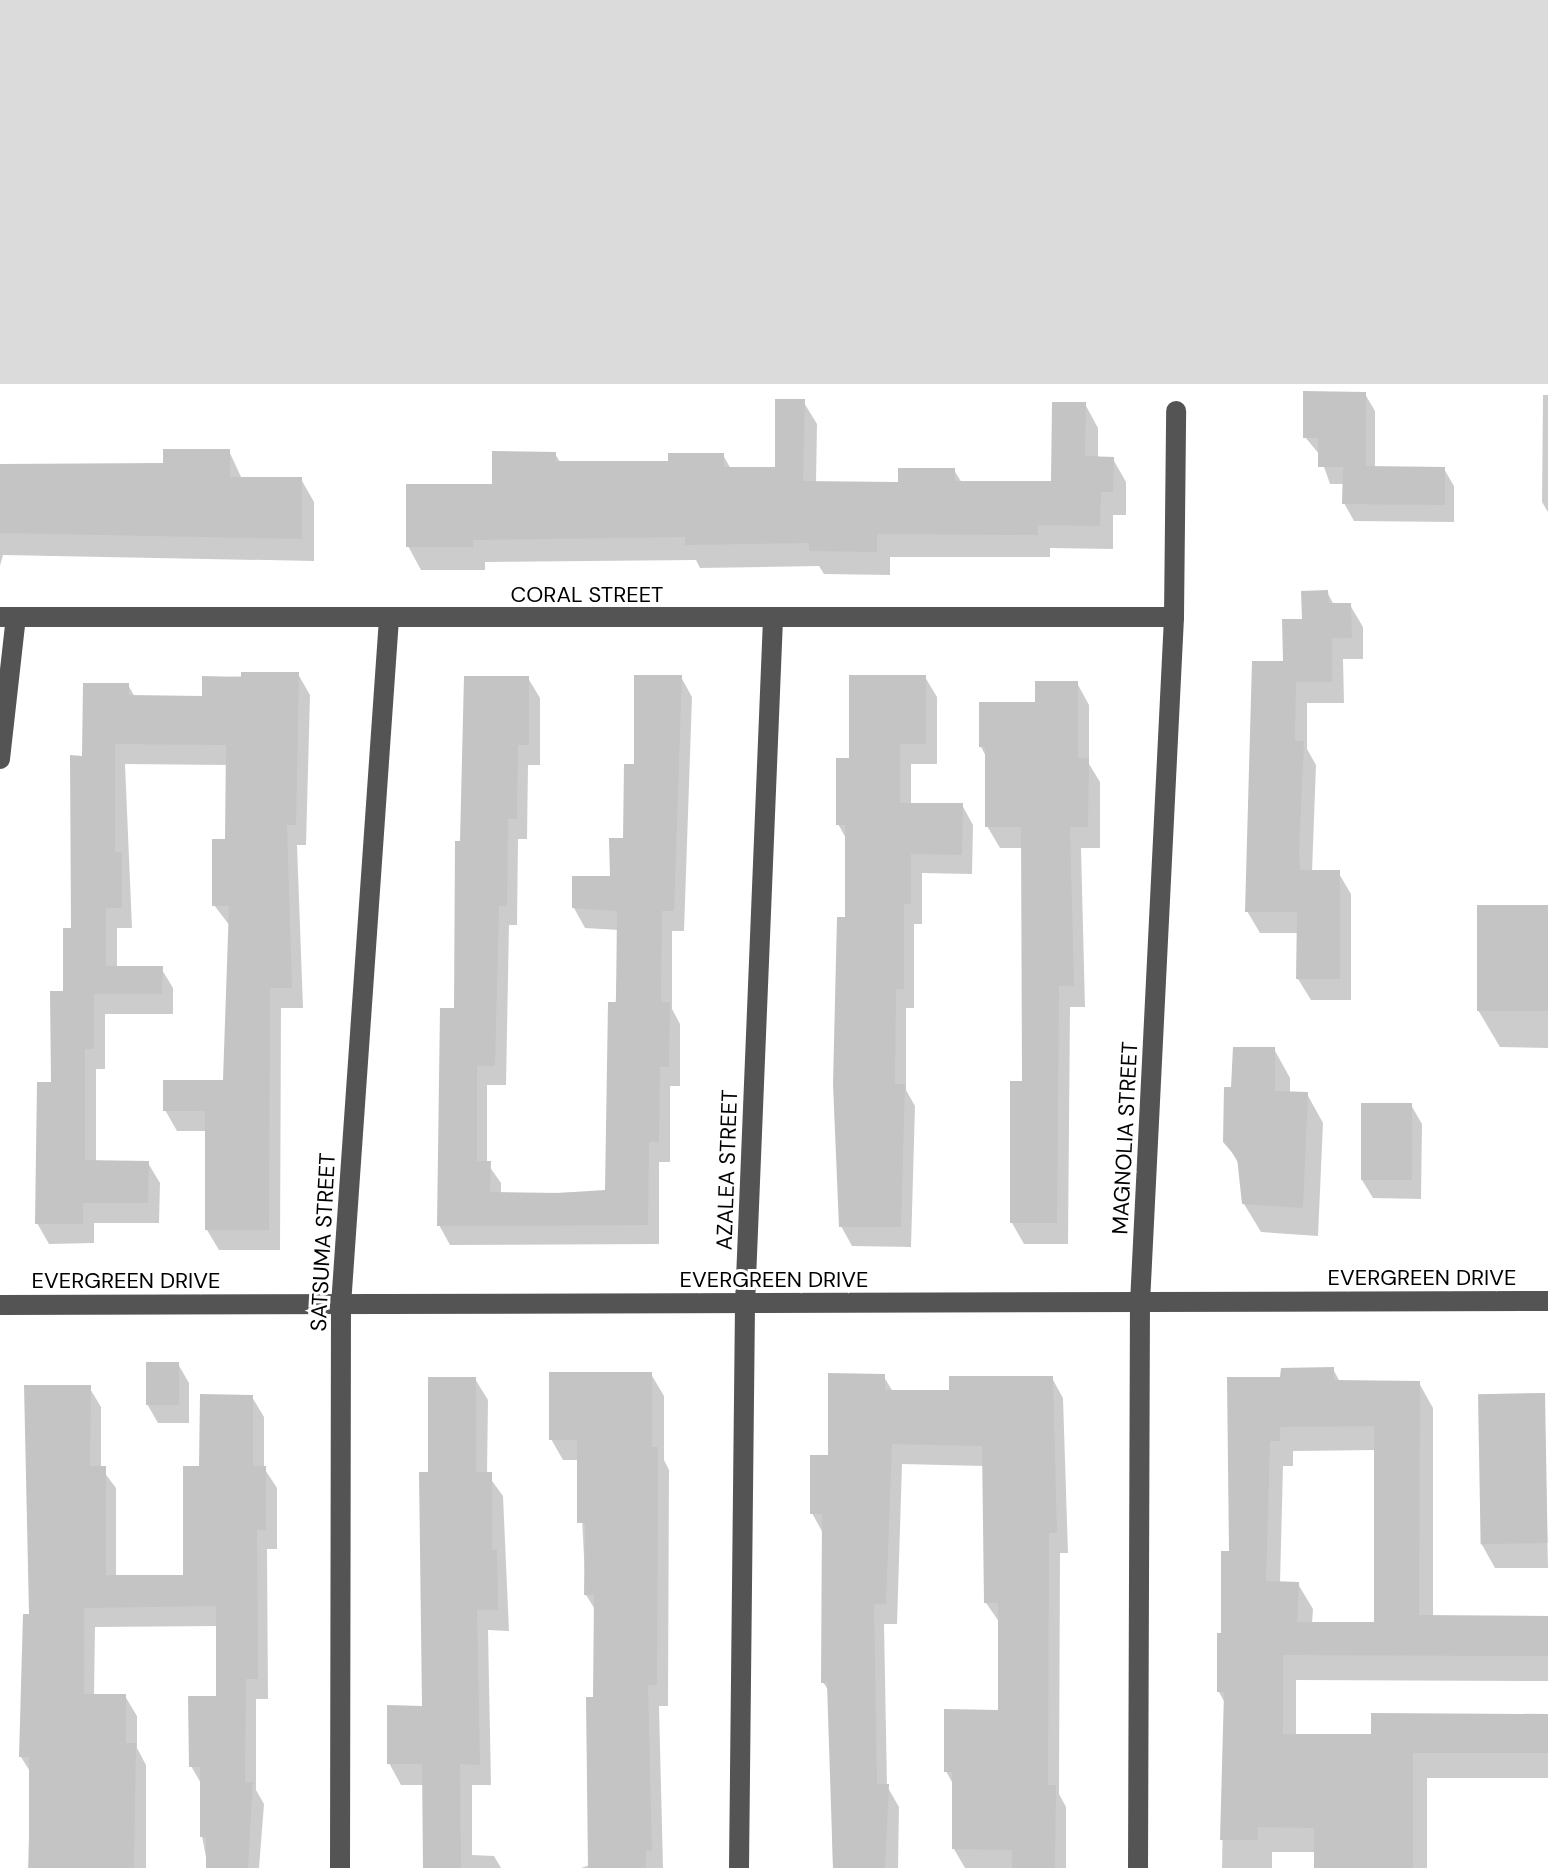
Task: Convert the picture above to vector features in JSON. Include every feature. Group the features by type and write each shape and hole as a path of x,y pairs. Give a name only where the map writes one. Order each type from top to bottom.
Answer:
{"street":[{"name":"MAGNOLIA STREET","path":"1138,1868 1140,1303 1174,617 1176,411"},
{"name":"CORAL STREET","path":"8,617 1174,617"},
{"path":"0,759 8,617"},
{"name":"AZALEA STREET","path":"739,1868 745,1304 773,618"},
{"name":"SATSUMA STREET","path":"340,1868 341,1305 389,619"},
{"name":"EVERGREEN DRIVE","path":"0,1305 1548,1301"}],"shaded area":[{"path":"0,0 1548,0 1548,384 0,384"}],"building":[{"path":"1303,391 1366,392 1366,466 1445,467 1445,505 1342,504 1343,467 1318,467 1318,438 1303,438"},
{"path":"775,399 805,399 803,481 898,482 898,468 955,468 955,481 1051,481 1052,402 1086,402 1085,456 1114,457 1113,492 1101,492 1100,526 1038,525 1038,535 877,534 877,552 809,551 809,543 685,545 685,537 473,540 473,547 406,547 406,484 492,484 492,451 556,452 556,461 668,461 668,453 724,453 724,467 775,467"},
{"path":"163,449 230,449 230,477 302,477 302,539 0,533 0,464 163,463"},
{"path":"1328,590 1329,603 1351,603 1352,638 1332,638 1332,682 1296,682 1295,741 1304,741 1300,870 1340,870 1340,979 1296,979 1297,912 1245,912 1252,661 1283,661 1282,619 1302,619 1301,591"},
{"path":"241,672 299,672 296,825 287,825 292,988 270,988 269,1230 205,1230 205,1111 163,1111 163,1080 223,1080 229,906 212,906 212,839 225,839 226,745 115,744 115,852 122,852 122,908 106,908 106,966 163,966 162,994 94,994 94,1049 85,1049 85,1160 149,1161 148,1203 83,1203 83,1224 35,1224 37,1082 51,1082 50,991 63,991 63,928 71,928 70,755 82,756 83,683 129,683 129,695 202,696 202,676 241,677"},
{"path":"634,675 682,675 674,911 662,911 661,1002 670,1002 669,1067 660,1067 659,1142 649,1142 648,1225 437,1226 440,1008 454,1008 455,841 460,841 464,676 529,676 529,745 518,745 517,819 508,819 507,906 499,906 495,1066 477,1066 477,1161 491,1161 490,1192 558,1193 605,1190 608,1002 616,1002 617,911 572,908 572,876 610,876 609,838 623,838 624,764 634,764"},
{"path":"849,675 926,675 926,744 900,744 900,803 963,803 962,855 911,854 911,904 904,904 904,989 896,989 895,1084 905,1084 901,1227 839,1227 833,1084 837,917 845,917 845,825 836,825 836,758 849,758"},
{"path":"1035,681 1078,681 1078,758 1089,758 1088,827 1070,827 1074,986 1059,986 1057,1223 1010,1223 1010,1081 1022,1081 1021,827 985,827 985,747 979,747 979,702 1035,702"},
{"path":"1477,905 1548,905 1548,1011 1477,1011"},
{"path":"1233,1047 1275,1047 1275,1091 1308,1092 1303,1208 1242,1204 1237,1158 1223,1142 1224,1087 1231,1087"},
{"path":"1361,1103 1412,1103 1412,1180 1361,1180"},
{"path":"146,1362 179,1362 179,1405 146,1405"},
{"path":"1334,1367 1334,1380 1420,1381 1419,1615 1548,1616 1548,1656 1283,1655 1283,1734 1371,1734 1371,1713 1548,1714 1548,1753 1413,1753 1413,1868 1314,1868 1314,1828 1258,1827 1258,1840 1220,1840 1224,1692 1217,1692 1217,1633 1221,1633 1221,1551 1229,1551 1227,1377 1280,1377 1281,1368","holes":["1374,1426 1374,1622 1297,1622 1299,1582 1266,1581 1270,1441 1280,1441 1280,1427"]},
{"path":"549,1372 652,1372 652,1447 658,1447 657,1685 648,1685 652,1851 646,1851 646,1868 588,1868 586,1697 593,1697 594,1595 584,1595 585,1523 577,1523 577,1440 549,1440"},
{"path":"828,1373 885,1374 885,1390 949,1390 949,1376 1053,1376 1057,1533 1049,1533 1048,1785 1056,1785 1055,1868 1012,1868 1012,1850 952,1849 952,1772 944,1772 944,1709 998,1710 998,1603 984,1603 982,1446 892,1444 886,1604 874,1604 877,1784 889,1784 885,1868 833,1868 827,1683 821,1683 822,1514 810,1514 810,1455 828,1455"},
{"path":"428,1377 476,1377 476,1472 492,1472 492,1550 497,1550 498,1610 477,1610 480,1765 460,1764 461,1868 423,1868 422,1764 387,1764 387,1705 422,1706 419,1472 428,1472"},
{"path":"24,1385 91,1385 90,1466 106,1466 106,1575 183,1575 183,1466 199,1466 200,1394 253,1395 253,1466 266,1466 266,1530 257,1530 258,1679 246,1679 245,1782 253,1782 248,1868 206,1868 206,1837 200,1837 200,1767 189,1767 188,1696 216,1696 216,1606 84,1608 84,1694 126,1694 126,1743 136,1743 134,1868 29,1868 29,1757 19,1757 23,1614 29,1614"},
{"path":"1545,1393 1548,1543 1481,1544 1478,1394"}]}
